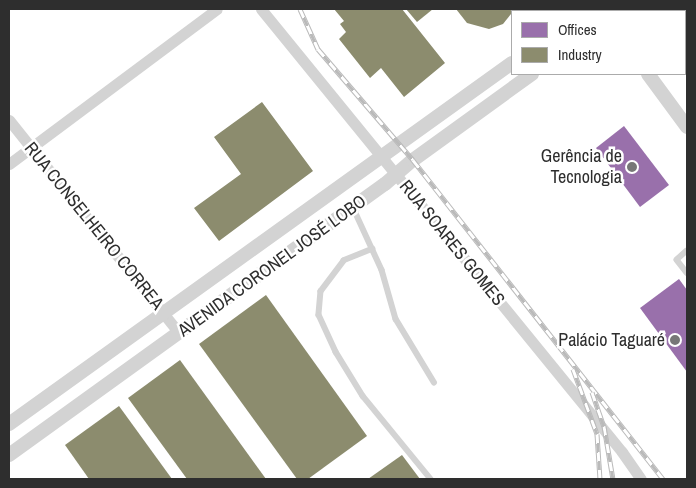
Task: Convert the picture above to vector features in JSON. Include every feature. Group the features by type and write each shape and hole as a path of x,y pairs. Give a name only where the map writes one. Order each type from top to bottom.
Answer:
{"street":[{"path":"9,164 217,9"},
{"name":"RUA SOARES GOMES","path":"261,9 622,452 641,479"},
{"name":"AVENIDA CORONEL JOSÉ LOBO","path":"9,424 511,63"},
{"name":"AVENIDA CORONEL JOSÉ LOBO","path":"9,455 353,207 531,75"},
{"path":"649,75 687,127"},
{"name":"RUA CONSELHEIRO CORREA","path":"9,120 179,333"}],"lane":[{"path":"353,207 373,249 396,319 434,382"},
{"path":"373,249 344,261 321,291 319,315 336,352 363,396 431,479"},
{"path":"687,251 677,260 687,273"}],"building: Offices":[{"name":"Gerência de Tecnologia","path":"624,126 669,185 640,207 596,148"},
{"name":"Palácio Taguaré","path":"679,279 687,290 687,372 640,308"}],"building: Industry":[{"path":"334,9 402,9 445,63 404,97 381,68 370,78 339,39 346,32 340,24 344,21"},
{"path":"406,9 433,9 417,22"},
{"path":"456,9 515,9 511,10 511,14 503,24 489,29 467,23"},
{"path":"262,102 313,171 219,241 194,208 241,174 214,137"},
{"path":"266,295 367,436 308,479 297,479 199,344"},
{"path":"180,360 266,479 187,479 128,398"},
{"path":"119,406 172,479 89,479 65,445"},
{"path":"402,455 420,479 368,479"}],"railway":[{"path":"300,9 318,49 413,160 663,479"},
{"path":"573,369 597,434 600,479"},
{"path":"592,392 604,426 613,479"}],"place":[{"name":"Gerência de Tecnologia","path":"632,167"},
{"name":"Palácio Taguaré","path":"675,340"}]}
